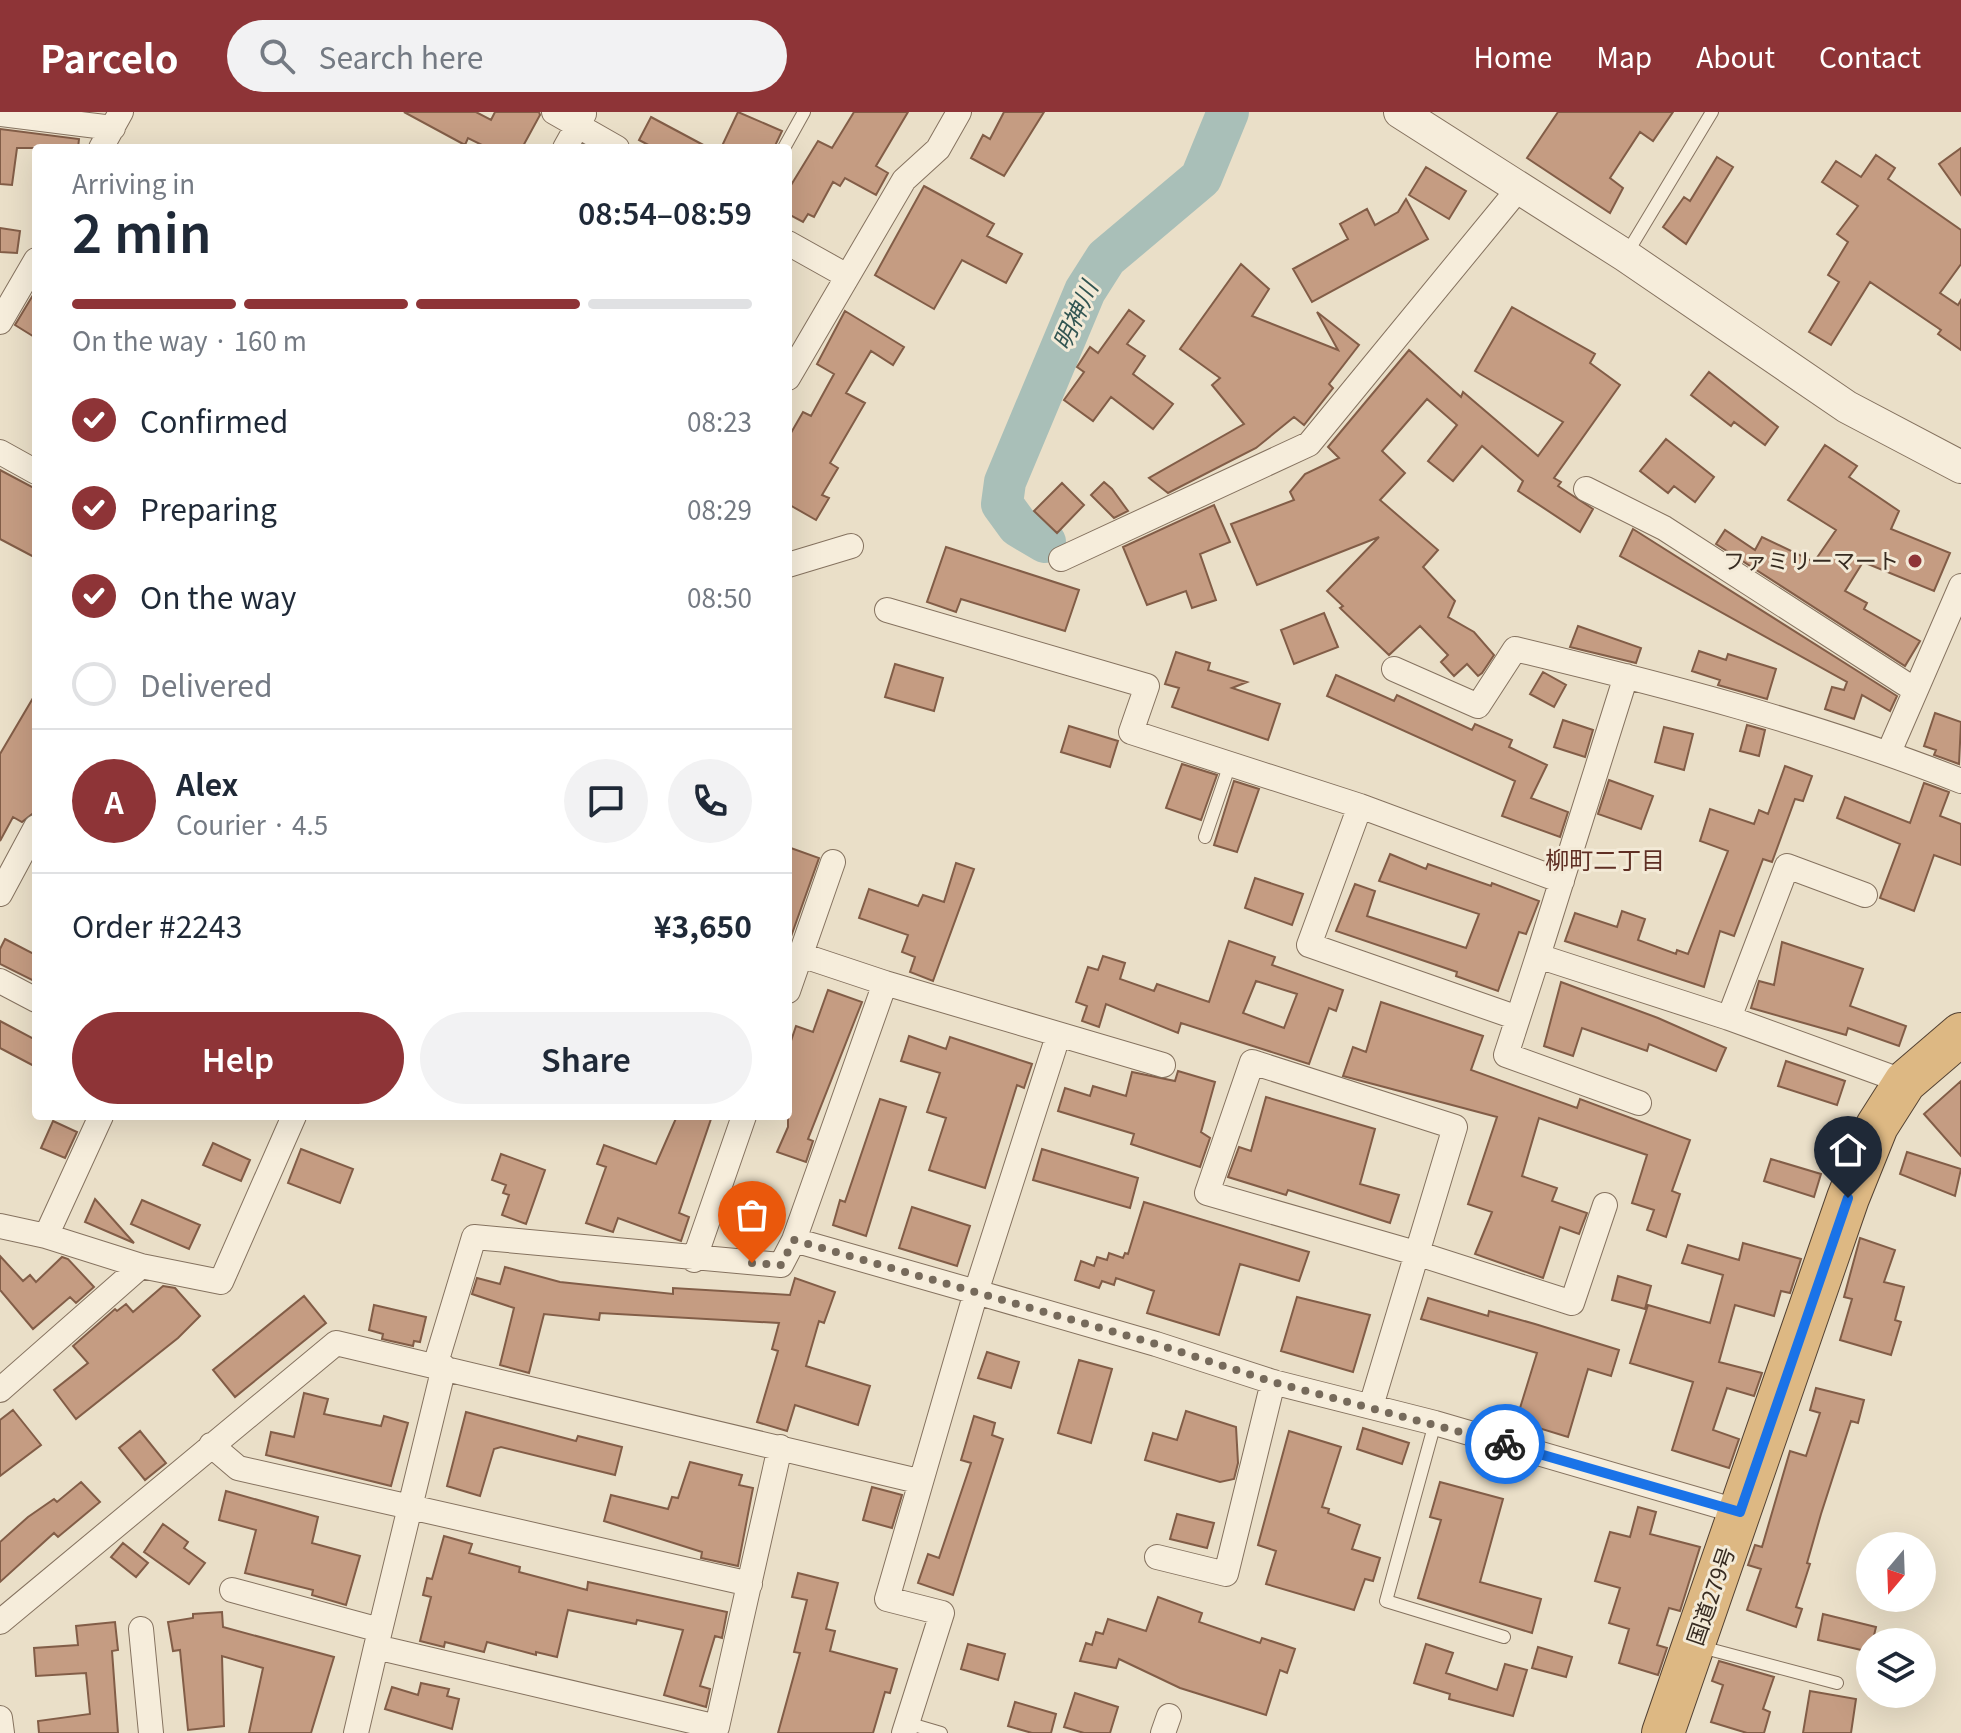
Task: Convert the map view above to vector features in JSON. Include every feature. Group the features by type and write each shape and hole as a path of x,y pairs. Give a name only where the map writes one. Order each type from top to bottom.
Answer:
{"highway":[{"name":"国道279号","path":"1663,1733 1848,1198 1877,1126 1905,1082 1961,1034"}],"street":[{"path":"554,112 582,119 612,144"},
{"path":"792,371 904,180 938,149 959,112"},
{"path":"1400,112 1626,256 1847,407 1961,467"},
{"path":"0,114 112,129"},
{"path":"567,144 582,119"},
{"path":"1061,559 1309,444 1520,187"},
{"path":"792,245 847,276"},
{"path":"0,322 32,273"},
{"path":"0,452 32,470"},
{"path":"1586,489 1664,528 1915,690"},
{"path":"792,564 851,546"},
{"path":"1889,752 1961,586"},
{"path":"887,610 1147,686 1131,732 1360,806 1562,881"},
{"path":"1394,669 1478,706 1515,649 1626,676 1889,752 1961,781"},
{"path":"1626,676 1506,1055 1639,1103"},
{"path":"1360,806 1309,945 1518,1018"},
{"path":"0,894 32,834"},
{"path":"792,980 833,862"},
{"path":"1729,1018 1787,866 1865,895"},
{"path":"801,955 1058,1036 1163,1065"},
{"path":"1538,956 1729,1018 1905,1082"},
{"path":"0,981 32,998"},
{"path":"356,1733 410,1507 439,1366 474,1237 694,1260 781,1265 794,1240 885,983"},
{"path":"905,1728 942,1613 887,1599 918,1481 1058,1036"},
{"path":"1371,1406 1419,1254 1455,1127 1252,1062 1207,1193 1419,1254 1572,1303 1605,1205"},
{"path":"46,1236 99,1120"},
{"path":"0,1226 46,1236 141,1266 221,1282 292,1120"},
{"path":"694,1260 743,1120"},
{"path":"794,1240 1156,1344 1273,1382 1435,1423 1740,1512"},
{"path":"0,1390 141,1266"},
{"path":"0,1622 336,1343 918,1481"},
{"path":"1157,1557 1226,1574 1273,1382"},
{"path":"211,1445 238,1468 750,1584"},
{"path":"232,1590 378,1638 717,1727 780,1447"},
{"path":"141,1629 151,1733"},
{"path":"0,1718 2,1733"}],"lane":[{"path":"786,144 804,112"},
{"path":"1626,256 1712,112"},
{"path":"1205,837 1230,764"},
{"path":"1435,1423 1386,1601 1504,1637"},
{"path":"1694,1645 1837,1683"},
{"path":"905,1728 941,1733"}],"building":[{"path":"404,112 476,112 491,120 495,112 539,112 524,144 480,144 468,138 463,144"},
{"path":"738,112 782,131 776,144 723,144"},
{"path":"854,112 908,112 876,166 888,173 876,195 845,178 840,186 833,182 814,217 808,214 803,222 792,216 792,183 818,141 832,148"},
{"path":"1004,112 1044,112 1004,176 971,158 983,135 990,139"},
{"path":"1558,112 1673,112 1653,141 1640,132 1610,178 1623,188 1610,213 1527,158"},
{"path":"651,117 702,144 646,144 639,140"},
{"path":"0,129 79,139 78,144 32,144 32,148 17,148 12,185 0,184"},
{"path":"1961,148 1961,195 1939,164"},
{"path":"1876,155 1895,168 1888,179 1961,230 1961,264 1940,293 1958,305 1961,300 1961,350 1938,334 1941,330 1870,282 1831,345 1809,332 1839,282 1828,275 1848,242 1837,234 1858,206 1822,182 1836,161 1861,177"},
{"path":"1717,157 1733,167 1686,244 1663,227 1684,197 1690,201"},
{"path":"1426,167 1466,191 1449,219 1409,195"},
{"path":"924,186 994,224 987,236 1022,254 1006,283 962,260 934,309 875,275"},
{"path":"1406,199 1428,239 1312,302 1293,269 1348,239 1340,224 1367,209 1375,225 1398,212"},
{"path":"0,228 20,231 17,253 0,252"},
{"path":"1241,264 1269,289 1252,316 1338,350 1317,312 1359,345 1329,384 1333,388 1304,425 1294,417 1256,448 1168,493 1149,478 1244,424 1212,385 1220,378 1180,349"},
{"path":"32,297 32,336 15,325"},
{"path":"1512,307 1595,354 1590,363 1620,385 1554,478 1561,482 1558,486 1593,509 1580,532 1518,491 1523,481 1482,446 1453,481 1428,461 1457,425 1427,399 1382,451 1405,473 1380,500 1438,550 1423,567 1455,601 1448,617 1474,632 1494,655 1482,673 1478,676 1467,664 1454,676 1441,662 1448,655 1420,626 1389,655 1340,608 1343,606 1327,591 1379,537 1257,585 1231,524 1294,500 1290,492 1305,474 1339,458 1328,447 1409,350 1461,397 1463,392 1538,456 1563,422 1475,371"},
{"path":"1129,310 1144,321 1127,344 1145,356 1133,374 1173,404 1153,429 1111,397 1093,421 1064,400 1084,372 1077,367 1090,347 1098,353"},
{"path":"845,311 904,347 893,365 871,351 846,393 865,403 830,463 838,468 822,495 829,498 816,520 792,506 792,431 803,412 811,416 834,374 817,364"},
{"path":"1709,372 1778,427 1765,445 1734,422 1731,426 1691,395"},
{"path":"1666,439 1714,477 1695,502 1674,486 1668,493 1640,471"},
{"path":"1825,445 1857,466 1849,477 1899,511 1891,529 1950,553 1934,591 1863,562 1845,591 1867,603 1864,609 1920,641 1905,666 1716,544 1725,530 1755,550 1762,537 1814,562 1836,530 1788,500"},
{"path":"0,470 32,487 32,556 0,539"},
{"path":"1104,482 1128,511 1114,518 1091,495"},
{"path":"1062,483 1084,505 1057,533 1034,511"},
{"path":"1214,505 1230,542 1200,554 1216,600 1192,608 1186,591 1147,605 1123,547"},
{"path":"1633,529 1897,696 1890,711 1862,695 1854,719 1825,709 1832,687 1844,690 1847,682 1620,556"},
{"path":"946,547 1079,590 1065,631 961,599 956,612 927,602"},
{"path":"1324,613 1338,647 1294,664 1281,630"},
{"path":"1578,626 1641,648 1636,663 1570,647"},
{"path":"1699,651 1726,660 1728,654 1776,669 1767,699 1718,685 1720,680 1692,671"},
{"path":"1176,652 1210,663 1208,670 1247,682 1232,688 1280,704 1268,740 1172,707 1179,688 1165,684"},
{"path":"895,664 943,678 934,711 885,697"},
{"path":"1543,672 1566,685 1554,707 1530,694"},
{"path":"1336,675 1394,701 1397,695 1472,730 1475,724 1512,740 1509,747 1547,765 1531,798 1568,812 1560,837 1502,816 1515,781 1327,696"},
{"path":"32,700 32,814 22,822 13,817 0,841 0,754"},
{"path":"1935,713 1961,722 1959,764 1934,755 1936,750 1924,746"},
{"path":"1563,720 1593,730 1585,757 1554,747"},
{"path":"1747,725 1765,730 1759,756 1740,751"},
{"path":"1069,726 1118,741 1110,767 1061,752"},
{"path":"1664,727 1693,734 1684,770 1655,762"},
{"path":"1182,764 1217,775 1201,820 1166,808"},
{"path":"1785,766 1812,776 1803,801 1795,799 1772,862 1763,859 1734,936 1720,931 1704,987 1565,941 1575,913 1617,927 1622,911 1645,919 1638,940 1676,954 1677,950 1688,954 1728,851 1700,841 1710,809 1754,824 1759,810 1768,814"},
{"path":"1609,780 1653,796 1641,829 1598,814"},
{"path":"1234,781 1259,789 1237,852 1214,845"},
{"path":"1924,783 1949,792 1940,816 1961,824 1961,865 1934,855 1914,911 1880,898 1900,844 1837,818 1845,797 1910,823"},
{"path":"792,848 819,858 792,934"},
{"path":"1390,854 1426,869 1428,864 1539,901 1526,934 1519,932 1498,991 1456,976 1457,972 1336,931 1355,884 1375,891 1367,916 1466,948 1479,914 1379,881"},
{"path":"956,863 974,869 933,981 910,972 915,957 902,952 908,935 859,918 869,889 918,906 923,895 944,902"},
{"path":"1255,878 1303,894 1292,925 1245,908"},
{"path":"5,939 32,953 32,980 0,964 0,949"},
{"path":"1229,941 1275,957 1272,965 1343,990 1336,1011 1329,1008 1309,1064 1181,1023 1178,1033 1106,1004 1099,1027 1082,1021 1087,1006 1076,1002 1088,967 1098,970 1103,956 1125,963 1120,979 1154,991 1157,984 1209,1002","holes":["1256,981 1297,994 1284,1028 1243,1013"]},
{"path":"1782,942 1863,969 1850,1006 1906,1026 1899,1046 1848,1028 1846,1035 1751,1008 1759,981 1774,985"},
{"path":"1561,982 1658,1018 1726,1048 1716,1071 1649,1044 1647,1051 1582,1028 1573,1056 1544,1046"},
{"path":"828,990 862,1002 808,1139 813,1141 806,1162 777,1152 788,1120 792,1120 792,1038 796,1026 813,1032"},
{"path":"1381,1002 1483,1036 1471,1070 1577,1108 1580,1099 1690,1140 1672,1191 1680,1194 1666,1237 1647,1230 1654,1210 1632,1203 1647,1155 1539,1118 1522,1176 1557,1188 1552,1201 1587,1213 1579,1234 1560,1227 1543,1278 1475,1254 1492,1212 1468,1204 1497,1117 1343,1076 1353,1047 1366,1052"},
{"path":"0,1021 32,1038 32,1065 0,1048"},
{"path":"909,1036 946,1049 950,1037 1032,1064 1024,1088 1017,1085 985,1188 929,1170 946,1118 927,1112 940,1073 901,1061"},
{"path":"1786,1061 1845,1081 1837,1105 1778,1086"},
{"path":"1178,1071 1215,1082 1201,1132 1210,1138 1200,1167 1131,1144 1134,1134 1058,1111 1065,1088 1090,1096 1093,1086 1126,1096 1132,1072 1175,1081"},
{"path":"1961,1081 1961,1156 1924,1114"},
{"path":"1266,1097 1375,1129 1360,1184 1399,1195 1390,1223 1288,1190 1286,1195 1228,1177 1239,1147 1251,1151"},
{"path":"880,1099 906,1107 866,1236 833,1225 840,1200 845,1202"},
{"path":"675,1120 711,1120 679,1213 689,1217 681,1241 618,1218 613,1232 586,1223 606,1167 597,1164 604,1145 656,1164"},
{"path":"53,1121 77,1132 65,1158 41,1148"},
{"path":"213,1143 250,1160 241,1181 203,1165"},
{"path":"301,1149 353,1169 340,1203 288,1183"},
{"path":"1042,1149 1138,1178 1130,1208 1033,1180"},
{"path":"1907,1152 1961,1169 1955,1196 1900,1174"},
{"path":"501,1154 545,1170 526,1224 502,1215 509,1195 503,1193 506,1185 492,1180"},
{"path":"1771,1159 1821,1174 1814,1197 1764,1181"},
{"path":"95,1199 134,1243 85,1222"},
{"path":"142,1200 200,1225 189,1249 131,1224"},
{"path":"1144,1202 1309,1252 1299,1281 1240,1264 1219,1335 1147,1313 1154,1291 1116,1278 1114,1285 1102,1281 1099,1288 1075,1280 1081,1261 1094,1266 1097,1257 1107,1260 1109,1253 1123,1258 1125,1253 1128,1254"},
{"path":"912,1207 970,1226 957,1266 899,1248"},
{"path":"1860,1238 1895,1250 1884,1282 1904,1287 1895,1320 1901,1322 1891,1355 1840,1340 1852,1299 1844,1297"},
{"path":"1743,1243 1801,1259 1790,1293 1781,1291 1774,1316 1735,1305 1719,1362 1762,1373 1754,1396 1727,1388 1713,1430 1739,1439 1729,1468 1672,1450 1693,1382 1630,1363 1648,1305 1710,1323 1723,1275 1682,1263 1688,1245 1739,1260"},
{"path":"0,1256 23,1281 30,1275 36,1282 62,1257 68,1259 94,1287 76,1303 70,1297 33,1329 0,1290"},
{"path":"505,1267 560,1282 673,1294 673,1288 790,1295 795,1278 835,1292 824,1323 819,1321 806,1366 870,1386 858,1425 795,1405 787,1431 757,1422 778,1351 772,1349 779,1323 600,1313 599,1320 544,1314 529,1373 500,1365 514,1308 472,1294 477,1278 500,1284"},
{"path":"1618,1276 1651,1286 1645,1309 1612,1300"},
{"path":"163,1286 175,1288 200,1316 178,1338 76,1419 54,1390 88,1363 73,1346 115,1309 117,1311 126,1304 133,1312"},
{"path":"304,1296 326,1323 235,1397 213,1370"},
{"path":"1297,1297 1370,1315 1353,1372 1281,1351"},
{"path":"1428,1298 1488,1316 1489,1311 1619,1350 1611,1376 1588,1369 1568,1437 1516,1421 1537,1353 1421,1319"},
{"path":"374,1305 426,1317 420,1342 414,1341 413,1346 382,1339 383,1334 369,1330"},
{"path":"987,1352 1019,1362 1011,1388 978,1378"},
{"path":"1079,1360 1112,1369 1091,1443 1058,1433"},
{"path":"1816,1388 1864,1400 1858,1423 1851,1421 1821,1514 1796,1607 1802,1609 1796,1627 1747,1610 1761,1569 1748,1565 1755,1545 1762,1547 1790,1451 1806,1456 1820,1413 1810,1410"},
{"path":"304,1393 328,1399 324,1414 381,1426 384,1416 408,1423 391,1486 266,1455 271,1432 294,1437"},
{"path":"13,1410 41,1445 0,1476 0,1420"},
{"path":"1186,1411 1236,1427 1238,1463 1234,1479 1220,1482 1145,1460 1153,1433 1177,1440"},
{"path":"466,1412 576,1441 578,1436 622,1447 615,1475 501,1447 494,1449 480,1496 447,1486"},
{"path":"974,1416 995,1423 992,1435 1003,1439 953,1595 918,1583 928,1554 939,1558 971,1463 961,1460"},
{"path":"1363,1428 1409,1443 1402,1464 1357,1449"},
{"path":"140,1431 166,1463 145,1480 119,1448"},
{"path":"1289,1431 1341,1447 1322,1507 1329,1509 1328,1513 1360,1525 1352,1549 1380,1558 1373,1581 1365,1579 1354,1610 1266,1584 1276,1551 1258,1545"},
{"path":"690,1462 742,1475 739,1485 753,1488 738,1566 701,1558 702,1552 604,1521 611,1495 668,1509 672,1497 678,1498"},
{"path":"81,1482 100,1502 58,1537 54,1533 0,1582 0,1542 28,1517 54,1499 57,1502"},
{"path":"1440,1482 1503,1499 1480,1582 1541,1599 1532,1633 1418,1598 1441,1520 1430,1517"},
{"path":"872,1487 902,1495 892,1528 863,1520"},
{"path":"226,1491 318,1517 312,1543 360,1556 346,1605 312,1595 313,1590 245,1573 256,1530 219,1520"},
{"path":"1638,1507 1656,1512 1650,1534 1700,1547 1680,1611 1669,1608 1657,1645 1667,1648 1658,1675 1619,1663 1629,1629 1609,1623 1620,1588 1595,1581 1610,1532 1630,1537"},
{"path":"1177,1514 1214,1523 1207,1548 1170,1539"},
{"path":"163,1524 188,1542 184,1548 205,1563 189,1584 144,1552"},
{"path":"444,1536 472,1544 469,1553 520,1567 519,1572 587,1590 588,1582 727,1612 722,1638 715,1636 700,1686 710,1689 706,1707 664,1695 683,1630 568,1610 557,1657 536,1652 536,1655 487,1642 484,1652 445,1642 444,1647 420,1641 431,1597 423,1595 427,1578 432,1579"},
{"path":"123,1543 148,1563 136,1577 111,1557"},
{"path":"798,1573 838,1583 826,1629 835,1631 830,1651 897,1669 890,1693 885,1692 873,1733 778,1733 800,1653 794,1652 807,1600 792,1597"},
{"path":"1158,1597 1202,1613 1199,1622 1260,1643 1262,1638 1295,1649 1287,1673 1280,1670 1266,1715 1180,1688 1119,1659 1116,1668 1080,1661 1086,1643 1092,1645 1096,1632 1103,1634 1108,1619 1146,1631"},
{"path":"222,1612 223,1627 334,1657 311,1733 249,1733 263,1668 222,1656 224,1726 188,1730 180,1650 173,1651 168,1622 193,1618 193,1614"},
{"path":"1823,1614 1876,1627 1856,1628 1856,1649 1818,1640"},
{"path":"115,1622 118,1650 112,1651 118,1733 39,1733 38,1721 90,1714 86,1673 36,1676 34,1648 78,1645 76,1626"},
{"path":"968,1644 1005,1654 998,1680 961,1669"},
{"path":"1426,1644 1453,1653 1446,1673 1497,1690 1505,1664 1527,1670 1513,1716 1449,1699 1450,1694 1414,1683"},
{"path":"1538,1647 1572,1657 1566,1677 1532,1668"},
{"path":"1719,1661 1774,1677 1763,1709 1770,1712 1764,1733 1747,1733 1711,1722 1723,1685 1712,1681"},
{"path":"421,1683 449,1689 447,1696 459,1699 452,1729 385,1709 392,1687 418,1695"},
{"path":"1810,1691 1856,1699 1851,1733 1803,1733"},
{"path":"1075,1693 1118,1707 1110,1733 1084,1733 1064,1727"},
{"path":"1015,1702 1056,1714 1051,1733 1032,1733 1008,1726"}],"waterway":[{"name":"明神川","path":"1045,542 1018,526 1002,504 1005,482 1085,291 1106,258 1201,178 1228,112"}],"way so far":[{"path":"752,1263 781,1265 794,1240 1156,1344 1273,1382 1505,1444"}],"place":[{"name":"ファミリーマート","path":"1915,561"}],"district":[{"name":"柳町二丁目","path":"1605,861"}],"route":[{"path":"1505,1444 1740,1512 1848,1198"}]}
